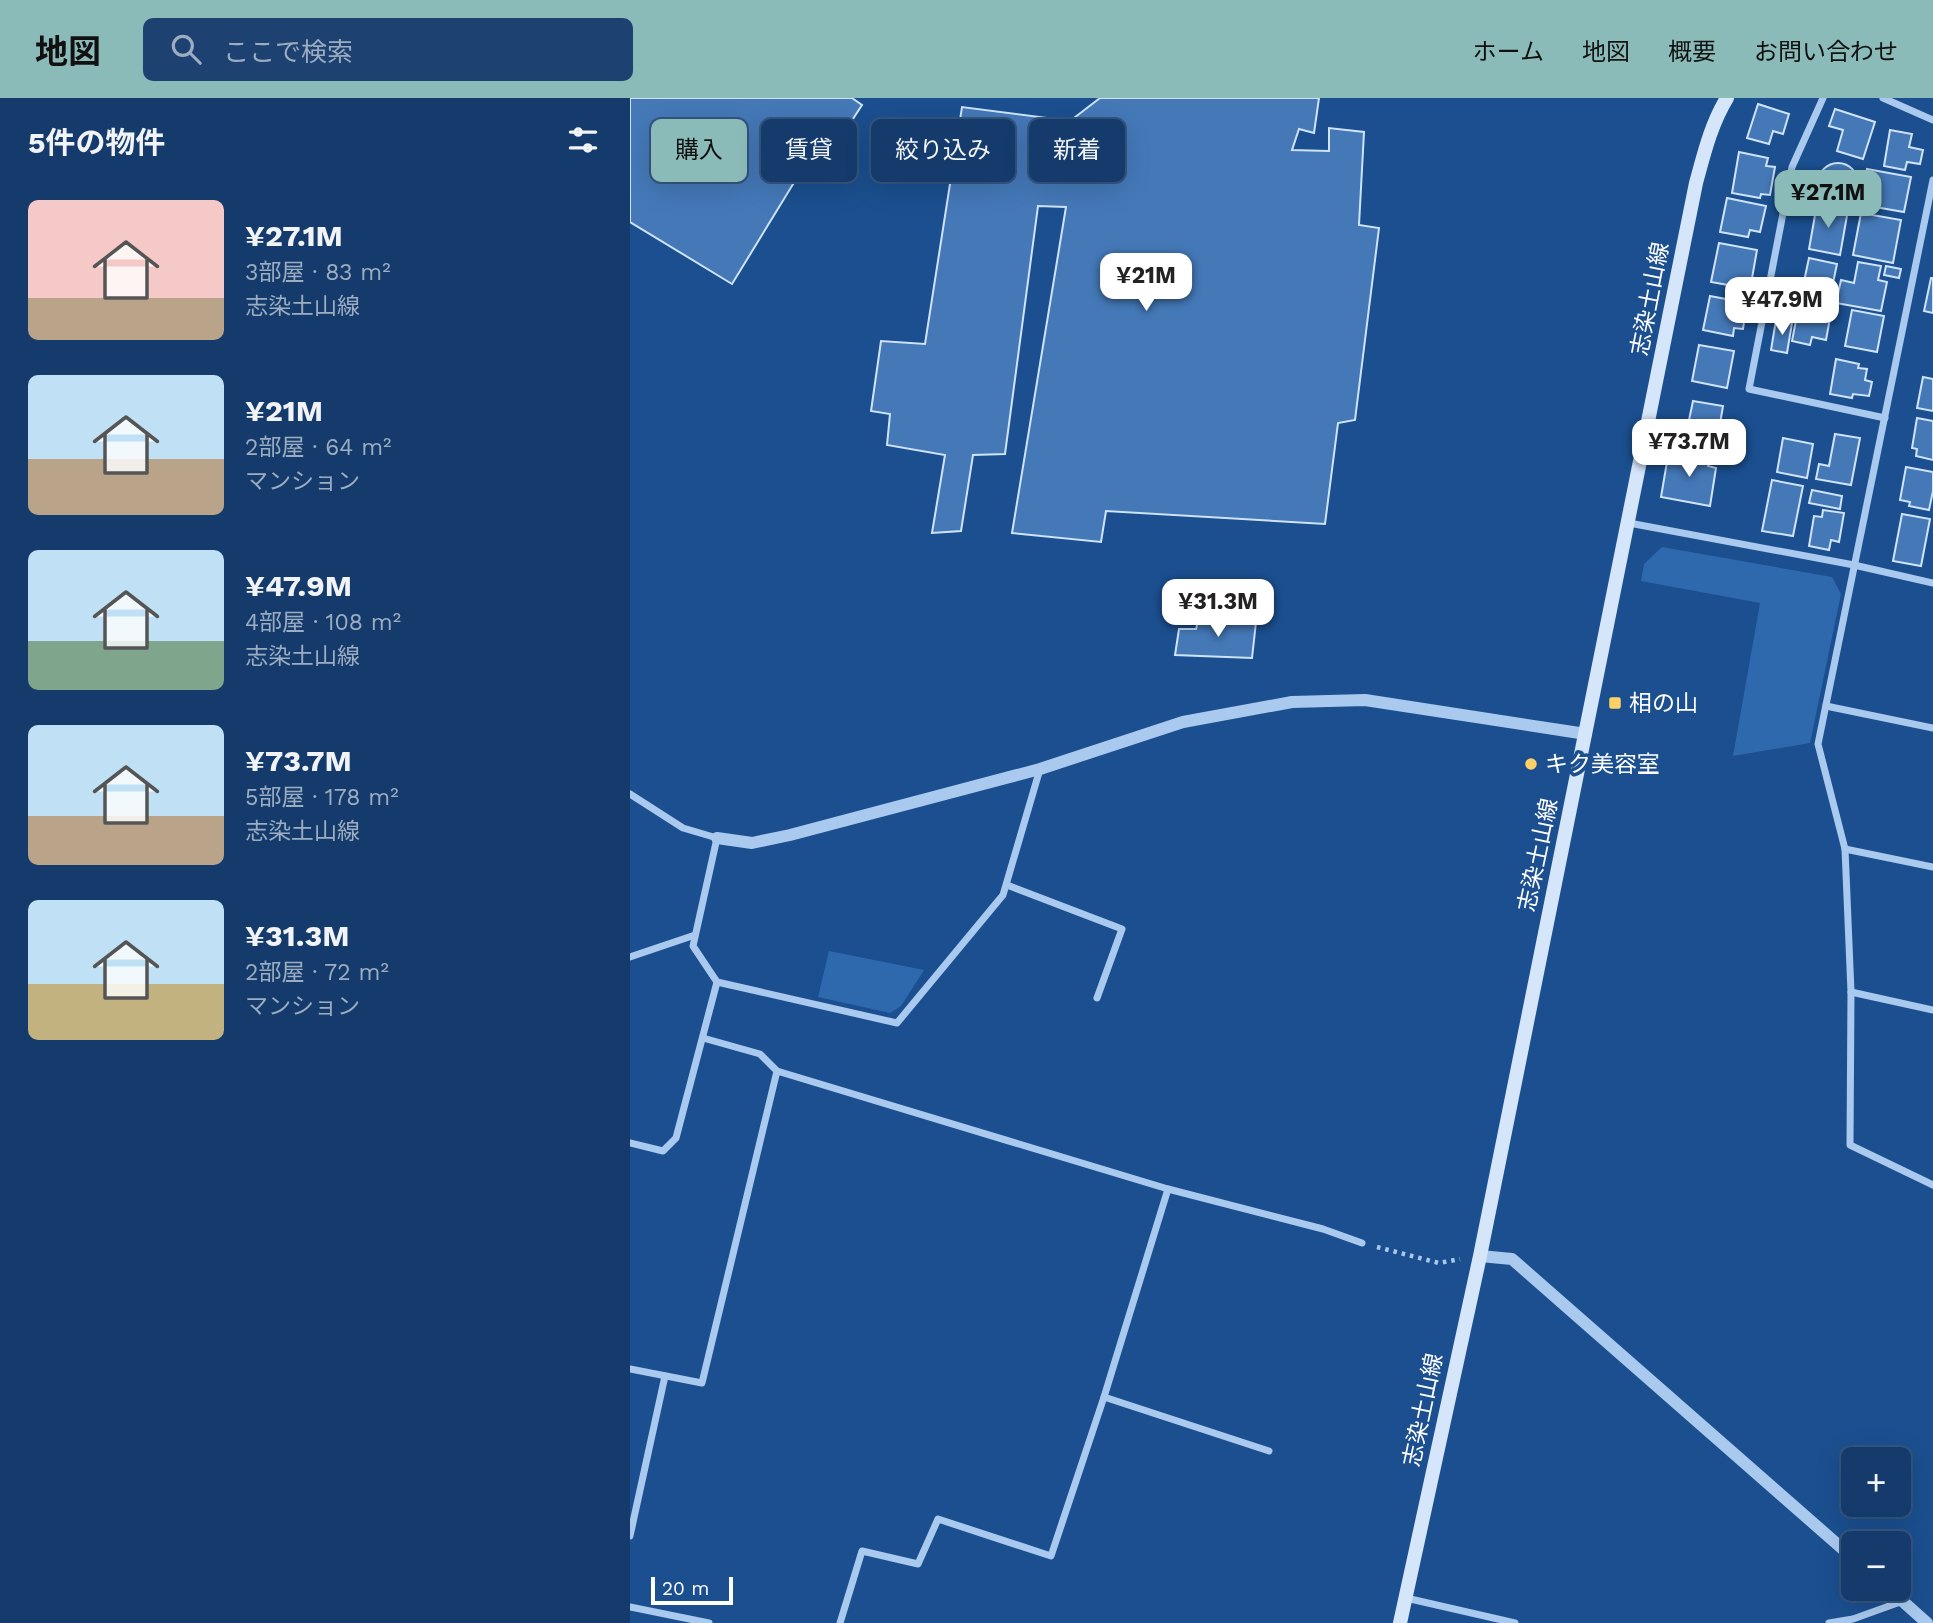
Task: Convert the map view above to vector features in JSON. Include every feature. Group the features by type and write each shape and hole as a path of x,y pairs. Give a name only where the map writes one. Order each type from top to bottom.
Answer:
{"main road":[{"name":"志染土山線","path":"1400,1623 1480,1256 1696,183 1707,143 1727,98"}],"street":[{"path":"1823,98 1792,167 1749,389 1885,418"},
{"path":"1883,98 1933,120"},
{"path":"1933,180 1818,744 1845,849 1851,992 1850,1145 1933,1185"},
{"path":"1629,523 1854,565 1933,583"},
{"path":"630,794 683,828 718,838 752,843 1040,769 1183,722 1292,702 1365,700 1586,734"},
{"path":"1826,706 1933,728"},
{"path":"718,838 693,946 717,982 897,1023 1003,895 1040,769"},
{"path":"1845,849 1933,867"},
{"path":"1007,885 1122,929 1097,998"},
{"path":"630,957 695,935"},
{"path":"630,1143 663,1151 676,1138 717,982"},
{"path":"1851,992 1933,1010"},
{"path":"703,1038 760,1054 777,1071 1168,1189 1323,1229 1363,1243"},
{"path":"630,1369 702,1383 777,1071"},
{"path":"840,1623 862,1551 918,1564 938,1519 1051,1556 1104,1397 1168,1189"},
{"path":"1480,1256 1512,1259 1841,1547"},
{"path":"630,1536 665,1376"},
{"path":"1104,1397 1269,1451"},
{"path":"1405,1598 1515,1623"},
{"path":"1829,1623 1853,1619 1885,1601"},
{"path":"1903,1601 1927,1623"},
{"path":"630,1607 709,1623"}],"path":[{"path":"1363,1243 1440,1263 1480,1256"}],"shaded area":[{"path":"1662,547 1832,577 1841,594 1810,743 1733,756 1760,603 1641,581 1644,564"},
{"path":"829,951 924,970 901,1006 890,1013 818,997"}],"building":[{"path":"630,98 852,98 862,105 853,119 761,119 761,182 794,182 732,284 630,222"},
{"path":"1100,98 1319,98 1314,133 1299,129 1292,150 1329,151 1329,128 1364,132 1359,225 1379,228 1355,420 1338,423 1325,524 1106,511 1101,542 1012,533 1066,207 1038,206 1005,454 973,455 961,531 932,533 945,455 887,445 890,414 871,411 881,341 925,344 950,182 1015,182 1015,119 960,119 962,107 1055,119 1029,119 1029,182 1125,182 1125,119 1073,119"},
{"path":"1758,104 1789,114 1783,134 1773,131 1769,144 1747,138"},
{"path":"1835,109 1875,122 1863,159 1837,151 1843,130 1829,126"},
{"path":"1890,130 1912,134 1909,147 1923,150 1920,164 1907,162 1905,170 1884,166"},
{"path":"1739,152 1768,158 1766,166 1775,167 1770,195 1761,194 1760,198 1732,193"},
{"path":"1838,163 1852,169 1858,183 1852,197 1838,203 1824,197 1818,183 1824,169"},
{"path":"1867,169 1911,177 1904,212 1869,206 1871,193 1863,191"},
{"path":"1727,198 1766,206 1760,232 1750,230 1748,237 1720,232"},
{"path":"1817,204 1848,210 1840,255 1809,249"},
{"path":"1861,213 1901,220 1893,263 1853,255"},
{"path":"1719,243 1757,250 1751,284 1735,282 1734,286 1711,282"},
{"path":"1809,258 1837,264 1830,297 1819,295 1820,289 1803,286"},
{"path":"1858,262 1881,266 1878,280 1887,282 1881,311 1836,303 1841,280 1854,283"},
{"path":"1886,266 1901,269 1899,278 1884,275"},
{"path":"1933,278 1933,313 1924,311"},
{"path":"1710,296 1747,303 1743,329 1734,328 1733,336 1703,330"},
{"path":"1807,303 1832,307 1826,340 1812,337 1810,345 1792,341 1798,310 1805,312"},
{"path":"1852,310 1884,316 1877,352 1845,346"},
{"path":"1776,320 1792,323 1787,353 1771,350"},
{"path":"1699,345 1734,351 1727,388 1692,381"},
{"path":"1836,359 1859,364 1858,368 1867,369 1865,380 1872,382 1869,396 1853,394 1852,398 1830,394"},
{"path":"1923,377 1933,379 1933,411 1917,408"},
{"path":"1693,401 1723,406 1715,453 1675,446 1679,423 1688,425"},
{"path":"1917,418 1933,421 1933,460 1916,456 1917,449 1912,448"},
{"path":"1835,434 1860,438 1851,485 1816,479 1819,464 1829,466"},
{"path":"1783,438 1813,444 1807,478 1777,472"},
{"path":"1669,450 1709,458 1708,466 1716,468 1710,506 1661,497"},
{"path":"1906,467 1933,472 1929,510 1909,506 1910,502 1900,500"},
{"path":"1772,480 1803,486 1793,536 1762,531"},
{"path":"1812,490 1842,496 1840,509 1809,503"},
{"path":"1823,510 1844,513 1839,542 1831,540 1829,550 1809,546 1814,516 1822,517"},
{"path":"1902,514 1930,519 1921,566 1893,561"},
{"path":"1199,618 1256,622 1252,658 1175,655 1179,629 1196,629"}],"place":[{"name":"相の山","path":"1615,703"},
{"name":"キク美容室","path":"1531,764"}]}
